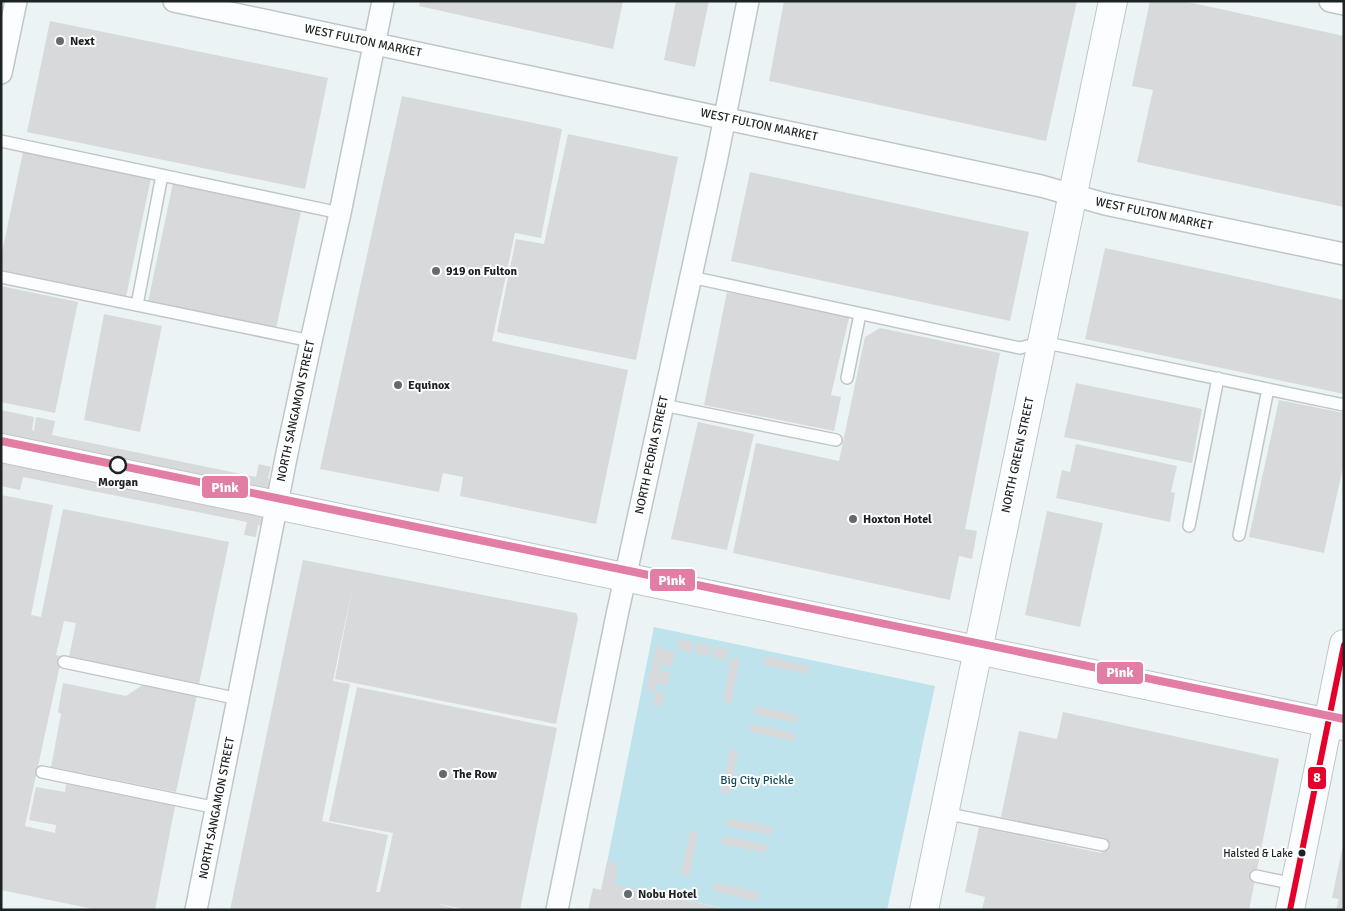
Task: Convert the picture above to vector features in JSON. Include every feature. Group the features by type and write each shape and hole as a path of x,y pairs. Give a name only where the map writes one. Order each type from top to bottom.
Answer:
{"main road":[{"name":"NORTH GREEN STREET","path":"924,910 1113,1"},
{"path":"1,448 1336,724"},
{"path":"1292,897 1336,724 1344,644"}],"street":[{"path":"1,73 16,1"},
{"name":"WEST FULTON MARKET","path":"174,1 1041,186 1105,204 1344,254"},
{"name":"NORTH SANGAMON STREET","path":"196,910 218,808 277,505 340,213 383,1"},
{"name":"NORTH PEORIA STREET","path":"557,910 626,576 725,118 748,1"},
{"path":"1330,1 1344,4"}],"lane":[{"path":"1,141 340,213"},
{"path":"137,305 162,175"},
{"path":"1,277 311,341"},
{"path":"691,277 1020,348 1042,342 1344,405"},
{"path":"847,378 860,314"},
{"path":"1189,526 1218,378"},
{"path":"1239,535 1268,389"},
{"path":"663,405 836,440"},
{"path":"64,662 239,699"},
{"path":"42,772 218,808"},
{"path":"944,813 1103,845"},
{"path":"1256,876 1292,897"}],"green space":[{"name":"Big City Pickle","path":"654,627 935,686 887,910 732,910 603,883"}],"building":[{"path":"420,1 623,1 613,49 419,6"},
{"path":"676,1 709,1 695,67 664,60"},
{"path":"784,1 1077,1 1046,141 769,81"},
{"path":"1150,1 1183,1 1344,36 1344,207 1137,162 1153,90 1132,86"},
{"path":"50,21 328,78 305,189 27,132"},
{"name":"919 on Fulton","path":"402,96 562,129 541,238 515,233 492,341 628,370 596,524 460,496 463,477 443,473 439,492 320,469"},
{"path":"568,134 678,157 636,360 497,332 516,239 544,244"},
{"path":"23,152 151,178 126,297 1,272 1,257"},
{"path":"750,172 1029,232 1010,321 731,261"},
{"path":"173,183 301,211 276,329 148,302"},
{"path":"1105,248 1344,300 1344,394 1085,339"},
{"path":"1,286 78,302 55,413 1,402"},
{"path":"727,292 849,318 831,395 841,397 834,431 704,405"},
{"path":"104,314 162,326 140,432 84,420"},
{"path":"880,328 1000,353 965,529 977,531 972,559 959,556 950,600 733,553 756,443 839,461 865,337"},
{"path":"1076,383 1202,409 1192,463 1064,437"},
{"path":"1279,400 1344,413 1344,463 1324,553 1249,537"},
{"path":"1,410 34,417 32,430 34,431 36,417 55,421 52,435 256,477 259,464 271,467 268,479 274,480 271,493 1,437"},
{"path":"698,422 754,434 727,550 671,539"},
{"path":"1076,444 1177,466 1171,492 1175,493 1170,522 1056,498 1062,470 1070,472"},
{"path":"1,459 267,513 264,526 258,525 256,537 244,535 247,522 23,477 20,490 1,486"},
{"path":"1,495 53,505 31,615 41,617 63,509 229,542 199,684 69,657 76,623 64,621 56,655 62,656 25,826 55,833 56,825 29,820 36,787 65,792 66,784 175,806 155,910 98,910 1,890"},
{"path":"1047,511 1103,523 1080,627 1025,615"},
{"path":"303,560 576,613 578,618 556,724 335,679 353,585 333,681 350,684 322,821 388,835 376,892 380,892 393,833 329,821 357,687 557,728 520,910 468,910 435,903 453,908 452,910 230,910"},
{"path":"679,639 693,642 691,653 677,649"},
{"path":"697,643 711,646 709,656 695,653"},
{"path":"656,646 664,648 655,692 646,690"},
{"path":"714,647 728,649 726,660 712,657"},
{"path":"664,650 675,652 671,667 661,664"},
{"path":"766,656 810,666 808,674 764,665"},
{"path":"731,657 740,659 731,703 723,701"},
{"path":"660,670 670,672 667,686 657,684"},
{"path":"63,683 126,696 144,684 197,695 176,792 51,767 61,714 58,712"},
{"path":"656,691 665,693 662,707 653,705"},
{"path":"755,706 798,715 797,723 753,714"},
{"path":"1063,712 1279,759 1249,910 982,910 985,897 965,892 979,827 1101,853 1105,839 1001,817 1019,731 1057,739"},
{"path":"751,724 795,733 794,741 750,732"},
{"path":"730,749 738,751 729,795 721,793"},
{"path":"728,818 772,827 770,835 726,826"},
{"path":"690,830 698,832 689,876 681,874"},
{"path":"724,836 768,845 766,853 722,844"},
{"path":"1343,845 1344,910 1336,910 1339,899 1332,898"},
{"name":"Nobu Hotel","path":"607,861 618,863 614,885 730,910 588,910 593,888 601,890"},
{"path":"715,883 759,892 757,901 713,891"}],"transit line":[{"name":"Pink","path":"1,441 1344,719"},
{"name":"8","path":"1290,910 1344,645"}],"place":[{"name":"Next","path":"60,41"},
{"name":"919 on Fulton","path":"436,271"},
{"name":"Equinox","path":"398,385"},
{"name":"Morgan","path":"118,465"},
{"name":"Hoxton Hotel","path":"853,519"},
{"name":"The Row","path":"443,774"},
{"name":"Halsted & Lake","path":"1302,853"},
{"name":"Nobu Hotel","path":"628,894"}]}
